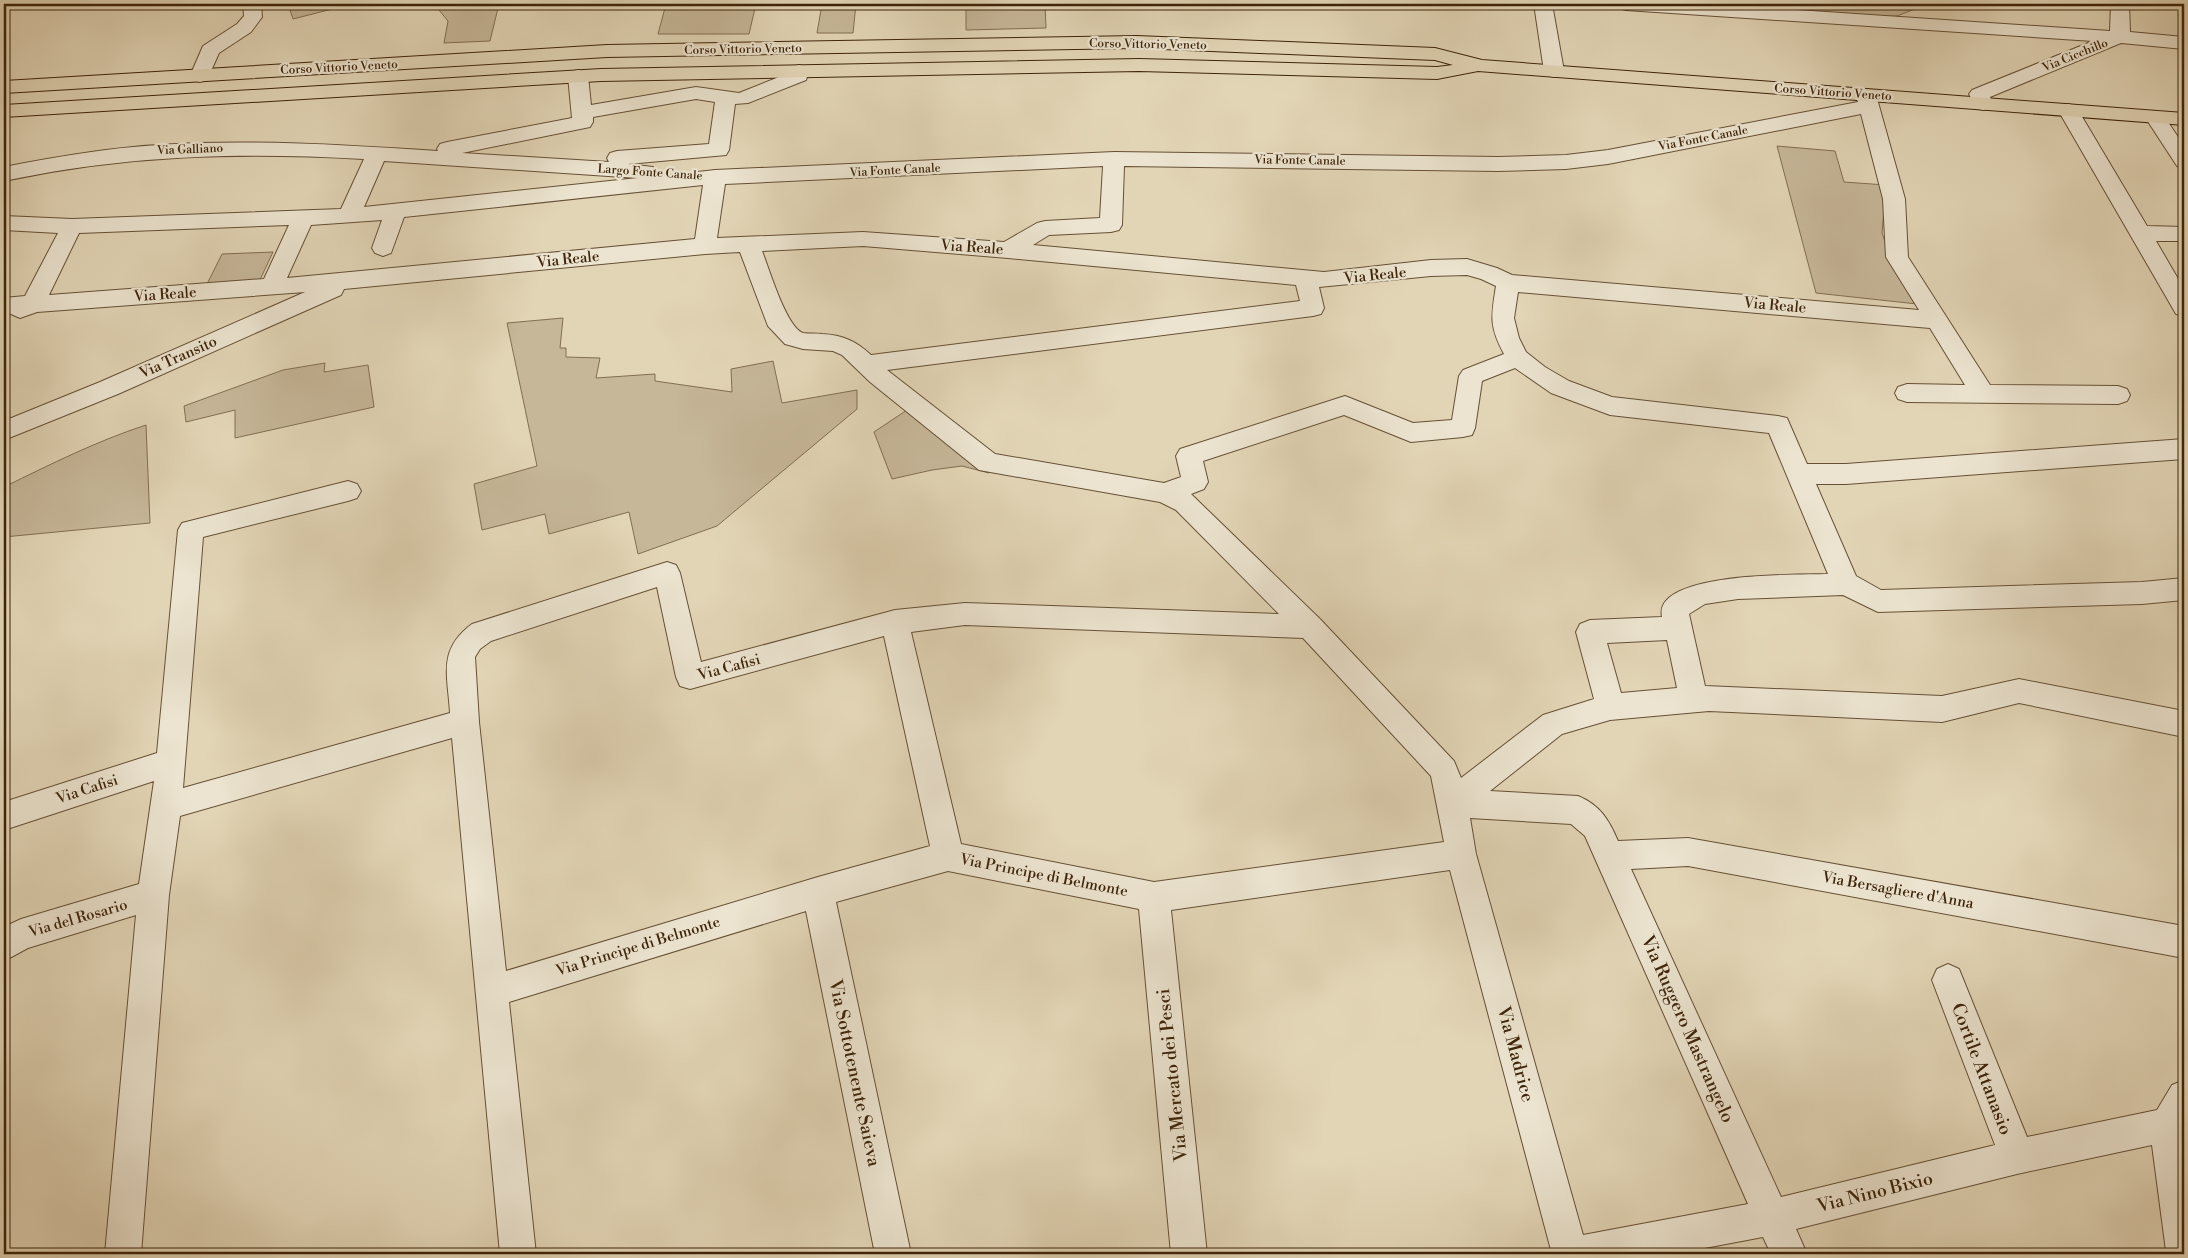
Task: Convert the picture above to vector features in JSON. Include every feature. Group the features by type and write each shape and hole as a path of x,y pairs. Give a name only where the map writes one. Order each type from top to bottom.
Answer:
{"main road":[{"name":"Corso Vittorio Veneto","path":"4,87 607,51 1137,42 1435,54 1482,66 1554,71 1868,101 1984,104 2184,119"},
{"name":"Corso Vittorio Veneto","path":"4,111 578,76 1139,65 1437,73 1482,66"}],"street":[{"path":"200,76 210,50 244,28 253,18 252,4"},
{"path":"1543,4 1554,71"},
{"path":"1626,4 2120,37 2184,43"},
{"path":"2120,4 2120,37"},
{"name":"Via Cicchillo","path":"1984,104 1979,94 2120,37 2184,25"},
{"path":"582,113 696,93 741,99 799,76 799,71"},
{"path":"412,156 583,122 578,76"},
{"path":"568,161 719,150 726,97"},
{"path":"1868,101 1894,199 1897,256 1983,394"},
{"name":"Via Fonte Canale","path":"715,177 781,176 1114,158 1498,164 1566,162 1608,157 1868,101"},
{"path":"2068,110 2181,296"},
{"path":"2155,117 2184,161"},
{"path":"542,129 545,158"},
{"name":"Via Galliano","path":"4,174 66,160 156,150 283,147 377,153"},
{"path":"349,216 377,153"},
{"name":"Largo Fonte Canale","path":"377,153 715,177"},
{"path":"1008,250 1045,228 1110,225 1114,158"},
{"path":"705,246 715,177"},
{"name":"Largo Fonte Canale","path":"4,223 72,226 349,216 715,177"},
{"path":"383,248 395,212"},
{"path":"272,287 303,218"},
{"path":"4,318 33,304 72,226"},
{"path":"2142,233 2184,234"},
{"name":"Via Reale","path":"4,306 272,287 748,242 863,239 1008,250 1324,280 1431,268 1467,267 1489,272 1508,283 1936,320"},
{"path":"748,242 780,326 786,332 793,338 803,341 844,345 988,463 1165,493 1195,482 1190,456 1345,405 1411,433 1463,428 1471,376 1518,358"},
{"path":"865,364 1313,308 1306,279"},
{"name":"Via Transito","path":"4,431 109,388 351,280"},
{"path":"1508,283 1502,318 1507,338 1518,358 1537,373 1560,386 1610,406 1778,425 1846,584"},
{"path":"1907,393 2118,396"},
{"path":"1800,474 1856,474 2184,449"},
{"path":"123,1254 153,895 167,806 191,530 348,491"},
{"name":"Via Madrice","path":"1165,493 1180,500 1192,510 1310,627 1444,770 1461,854 1570,1254"},
{"name":"Via Cafisi","path":"518,1254 465,722 461,655 470,641 482,632 667,573 690,677 895,622"},
{"path":"1694,700 1674,609 1700,594 1738,588 1846,584 1878,601 2142,593 2184,589"},
{"path":"948,856 895,622 965,614 1008,614 1310,627"},
{"path":"1610,707 1590,632 1679,628"},
{"path":"1452,803 1553,724 1610,707 1709,698 1942,709 2019,691 2184,724"},
{"path":"167,806 465,722"},
{"name":"Via Cafisi","path":"4,816 171,762"},
{"name":"Via Ruggero Mastrangelo","path":"1452,803 1578,810 1596,826 1789,1254"},
{"name":"Via Bersagliere d'Anna","path":"1610,856 1688,852 2184,942"},
{"name":"Via Principe di Belmonte","path":"492,991 818,892 948,856 1154,897 1461,854"},
{"name":"Via Sottotenente Saieva","path":"818,892 893,1254"},
{"name":"Via del Rosario","path":"4,945 21,935 153,895"},
{"name":"Via Mercato dei Pesci","path":"1154,897 1189,1254"},
{"name":"Cortile Attanasio","path":"1948,980 2017,1157"},
{"path":"2176,1111 2184,1251"},
{"name":"Via Nino Bixio","path":"1582,1254 1772,1217 2017,1157 2176,1111"}],"shaded area":[{"path":"288,4 352,4 293,19"},
{"path":"434,4 499,4 490,41 444,43 448,21"},
{"path":"666,4 756,4 749,34 658,34"},
{"path":"822,4 856,4 853,33 817,33"},
{"path":"966,4 1045,4 1046,28 966,30"},
{"path":"1626,4 1916,4 1915,9 1897,16 1850,18"},
{"path":"1777,146 1835,151 1844,182 1886,185 1882,233 1894,267 1917,304 1816,293"},
{"path":"273,252 258,284 206,286 222,254"},
{"path":"563,318 560,348 566,348 566,357 600,358 596,378 655,374 655,381 732,392 731,369 773,361 782,403 857,390 857,409 717,526 638,554 629,512 549,534 545,514 482,530 474,484 537,466 507,323"},
{"path":"325,363 324,372 368,365 374,407 235,438 235,410 186,422 184,406 283,370"},
{"path":"907,410 989,473 962,466 932,470 892,479 874,432"},
{"path":"146,425 150,523 4,537 4,487 57,461"}]}
